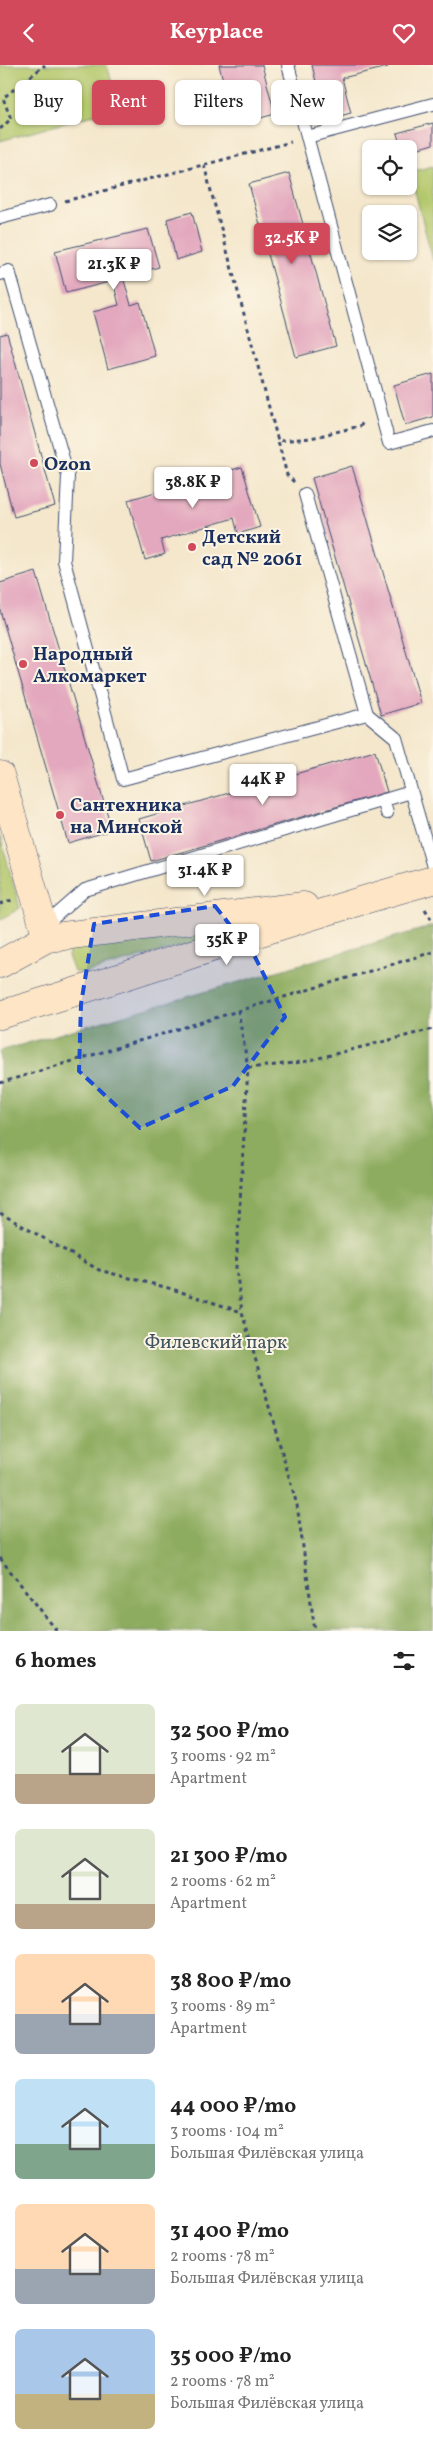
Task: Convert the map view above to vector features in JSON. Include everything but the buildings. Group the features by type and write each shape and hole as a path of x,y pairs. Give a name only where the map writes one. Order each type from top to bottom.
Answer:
{"street":[{"path":"0,775 46,932"},
{"path":"0,1015 368,898 433,880"},
{"path":"6,954 46,932 368,898"},
{"path":"0,993 73,993"}],"lane":[{"path":"288,65 389,443 433,431"},
{"path":"307,137 433,104"},
{"path":"0,218 50,205"},
{"path":"0,274 9,271 68,476 64,561 123,779 367,714"},
{"path":"305,494 367,714 396,739 433,867"},
{"path":"46,932 85,890 411,792"},
{"path":"383,800 387,813"}],"path":[{"path":"0,129 11,119 2,98 44,65"},
{"path":"50,205 307,137"},
{"path":"204,165 287,475 305,494"},
{"path":"278,441 312,437 360,425 380,410"},
{"path":"0,1083 433,952"},
{"path":"238,1010 248,1067 236,1268 242,1312 297,1505 315,1631"},
{"path":"248,1067 304,1062 433,1029"},
{"path":"0,1213 99,1270 172,1289 242,1312"},
{"path":"0,1558 57,1631"}],"highlighted area":[{"path":"215,906 255,957 285,1017 233,1086 140,1128 79,1071 81,1004 94,924"}],"green space":[{"path":"0,65 107,65 111,80 92,80 92,115 82,118 82,80 15,80 15,125 58,125 0,141"},
{"path":"433,166 433,261 416,195 417,170"},
{"path":"0,836 20,908 0,920"},
{"path":"261,925 83,973 74,972 68,956 70,950 98,940"},
{"name":"Филевский парк","path":"433,926 433,1631 0,1631 0,1051"}],"place":[{"name":"Ozon","path":"34,463"},
{"name":"Детский сад № 2061","path":"192,547"},
{"name":"Народный Алкомаркет","path":"23,664"},
{"name":"Сантехника на Минской","path":"60,815"}]}
